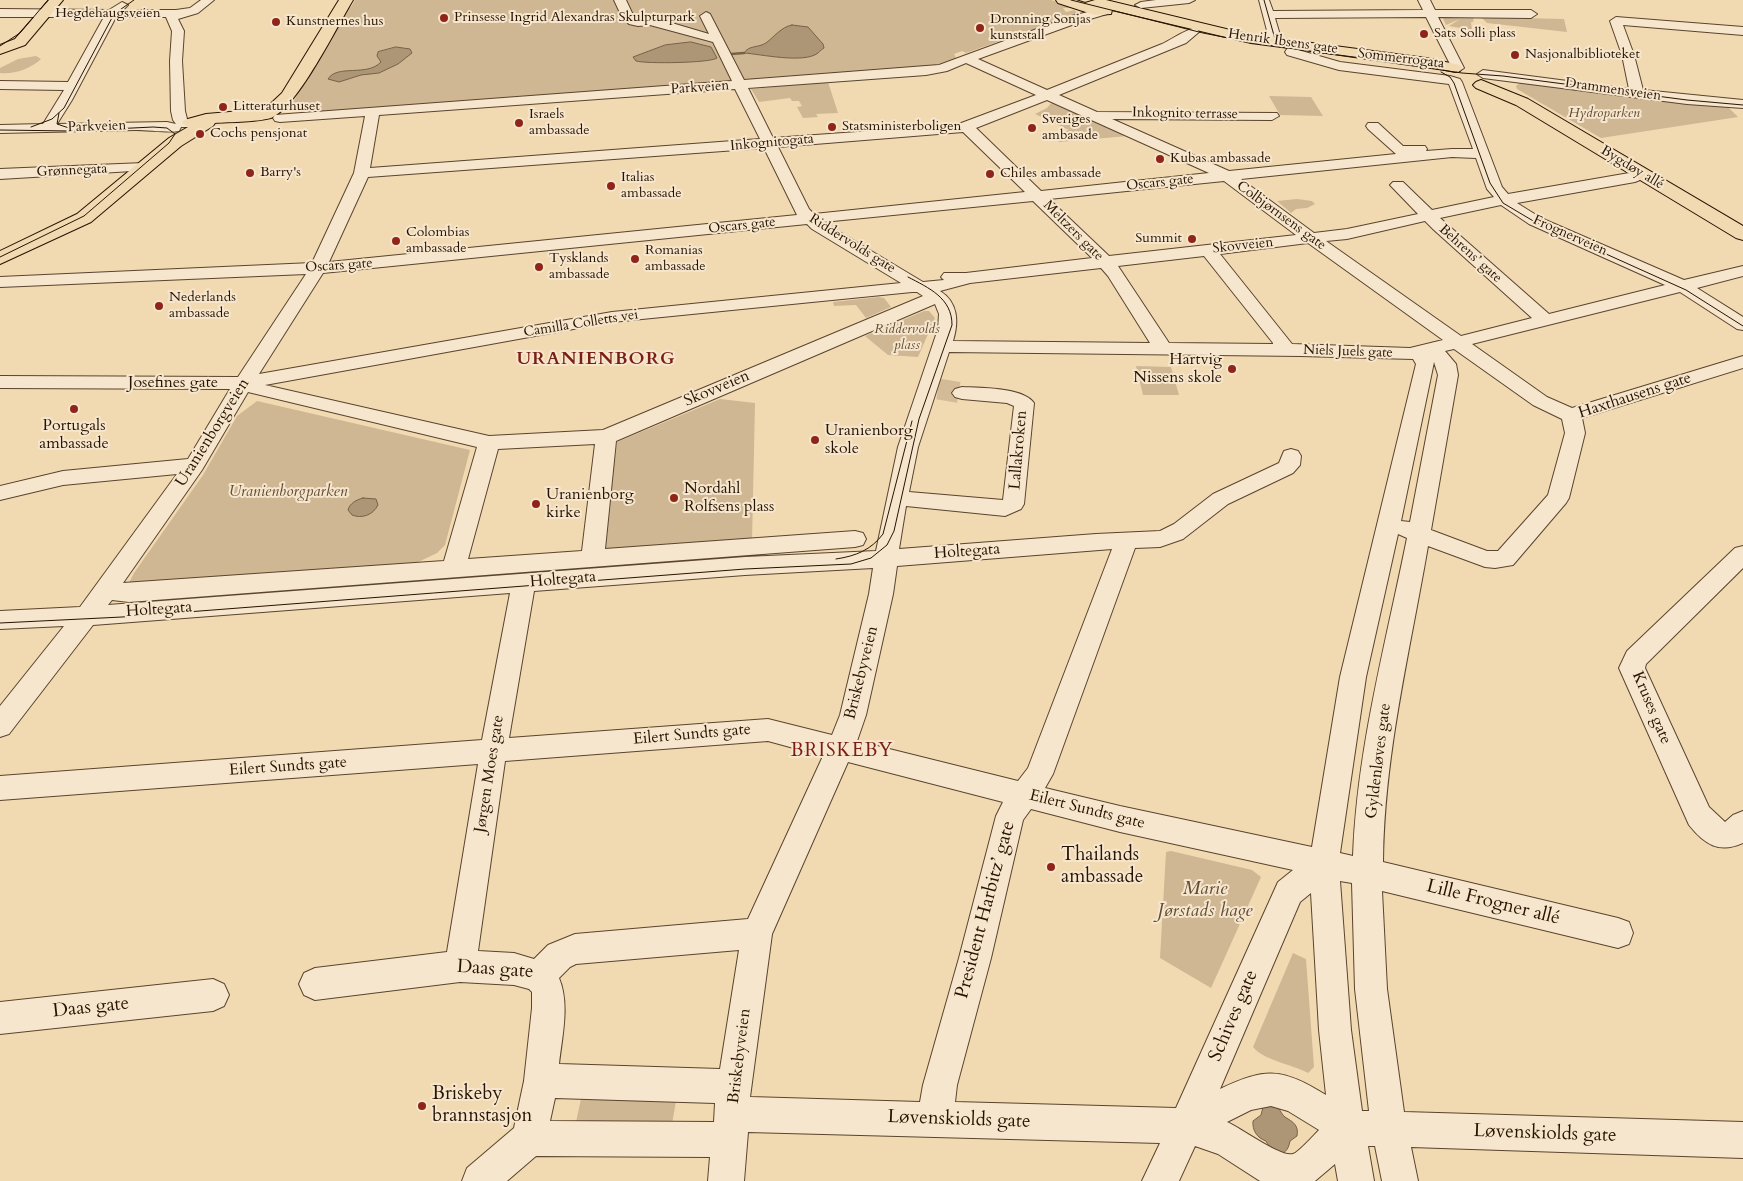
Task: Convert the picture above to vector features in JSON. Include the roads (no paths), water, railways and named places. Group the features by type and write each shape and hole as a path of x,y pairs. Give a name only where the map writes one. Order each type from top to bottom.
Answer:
{"main road":[{"path":"0,49 20,42 56,0"},
{"path":"280,112 346,0"},
{"name":"Henrik Ibsens gate","path":"1063,0 1101,5 1229,34 1426,62 1455,78"},
{"name":"Henrik Ibsens gate","path":"1101,5 1236,43 1455,78"},
{"name":"Bygdøy allé","path":"1455,78 1485,79 1743,234"},
{"name":"Parkveien","path":"187,128 280,112"},
{"path":"0,258 84,218 102,205 187,128"}],"street":[{"path":"47,128 112,14 131,0"},
{"path":"176,14 194,11 208,0"},
{"path":"620,0 629,20 636,22 655,21 718,40"},
{"path":"1141,5 1189,0"},
{"path":"1263,0 1276,42"},
{"name":"Frognerveien","path":"1424,0 1455,78 1495,189 1503,200 1516,210 1535,220 1682,286 1743,325"},
{"name":"Parkveien","path":"280,112 314,116 926,71 967,59 1076,19 1101,5"},
{"name":"Hegdehaugsveien","path":"0,13 176,14"},
{"name":"Hegdehaugsveien","path":"176,14 172,18 178,31 176,61 178,111 180,120 187,128"},
{"path":"1269,15 1531,14"},
{"name":"Riddervolds gate","path":"706,16 799,207 809,219 929,291"},
{"path":"1637,93 1628,55 1615,22 1743,31"},
{"name":"Inkognitogata","path":"362,173 768,144 967,127 1166,47 1182,40 1193,32"},
{"name":"Colbjørnsens gate","path":"967,59 1098,116 1227,176 1311,238 1436,348 1571,415"},
{"name":"Drammensveien","path":"1485,79 1743,104"},
{"path":"0,85 72,86"},
{"name":"Uranienborgveien","path":"0,726 105,590 195,465 244,383 318,268 362,173 373,112"},
{"name":"Inkognito terrasse","path":"1098,116 1105,113 1272,116"},
{"name":"Parkveien","path":"0,129 145,126 187,128"},
{"path":"1374,126 1400,151 1445,147 1481,150"},
{"name":"Meltzers gate","path":"967,127 1115,273 1163,348"},
{"name":"Oscars gate","path":"0,282 318,268 1481,150"},
{"name":"Grønnegata","path":"0,174 144,167"},
{"name":"Skovveien","path":"489,443 606,437 935,288 947,286 966,278 1366,231 1503,200 1633,178"},
{"name":"Behrens’ gate","path":"1402,190 1544,320"},
{"path":"1208,250 1282,342 1285,350"},
{"name":"Niels Juels gate","path":"942,346 1285,350 1410,354 1743,271"},
{"name":"Briskebyveien","path":"726,1181 732,1113 757,933 840,749 853,715 882,594 890,531 910,440 933,388 949,318 947,308 929,291"},
{"name":"Camilla Colletts vei","path":"244,383 612,316 929,291"},
{"path":"1356,1181 1347,1128 1335,1030 1324,864 1353,677 1426,364 1436,348"},
{"name":"Gyldenløves gate","path":"1400,1181 1389,1129 1372,1003 1368,935 1368,874 1372,796 1381,727 1420,533 1448,375 1446,364 1436,348"},
{"name":"Haxthausens gate","path":"1390,524 1420,533 1485,559 1505,558 1555,504 1558,498 1575,433 1571,415 1743,362"},
{"name":"Josefines gate","path":"0,382 244,383 259,390 489,443"},
{"name":"Lallakroken","path":"898,498 1000,508 1013,504 1024,403 1011,397 962,393"},
{"name":"Holtegata","path":"593,559 606,437"},
{"path":"453,570 489,443"},
{"path":"1121,555 1168,538 1180,531 1220,499 1286,468 1291,456"},
{"path":"0,493 63,478 195,465"},
{"name":"Holtegata","path":"105,590 129,592 453,570 855,539"},
{"name":"Kruses gate","path":"1743,554 1636,658 1632,668 1699,816 1716,834 1733,835 1743,824"},
{"name":"Holtegata","path":"0,620 522,584 745,566 886,558 1121,555"},
{"name":"President Harbitz’ gate","path":"935,1119 940,1085 975,958 1010,816 1039,774 1121,555"},
{"name":"Jørgen Moes gate","path":"460,966 493,752 522,584"},
{"name":"Eilert Sundts gate","path":"0,788 768,730 1120,819 1368,874"},
{"name":"Schives gate","path":"1160,1181 1289,892 1324,864"},
{"name":"Lille Frogner allé","path":"1368,874 1618,933"},
{"name":"Daas gate","path":"315,984 460,966 514,969 538,976 559,956 575,949 757,933"},
{"path":"480,1181 529,1138 541,1081 548,993 545,983 538,976"},
{"name":"Daas gate","path":"0,1018 213,995"},
{"name":"Løvenskiolds gate","path":"541,1081 732,1113 1186,1126 1227,1140 1279,1172 1295,1172 1307,1166 1347,1128"},
{"name":"Løvenskiolds gate","path":"1186,1126 1258,1090 1272,1089 1291,1095 1347,1128 1743,1140"},
{"name":"Løvenskiolds gate","path":"529,1138 732,1113"}],"waterway":[{"path":"731,54 744,53"}],"tunnel":[{"path":"938,389 962,393"}],"tram line":[{"path":"0,46 20,33 48,0"},
{"path":"31,127 52,119 64,108 114,14 134,0"},
{"path":"1071,0 1203,33 1253,43 1462,73 1503,76 1687,100 1743,105"},
{"path":"1264,0 1275,39 1286,47"},
{"path":"1441,72 1450,77 1454,83 1490,183 1503,203 1535,222 1686,290 1743,326"},
{"path":"59,113 57,124 69,128"},
{"path":"0,130 71,131 153,127 167,128 175,134 169,143 84,216 0,257"},
{"path":"0,623 122,617 745,569 851,564 871,558 887,545 894,531 919,419 952,325 951,316 944,301 931,290 908,277"},
{"path":"836,559 850,556 868,548 883,534 912,421"}],"place":[{"name":"Prinsesse Ingrid Alexandras Skulpturpark","path":"444,18"},
{"name":"Kunstnernes hus","path":"276,22"},
{"name":"Dronning Sonjas kunststall","path":"980,28"},
{"name":"Sats Solli plass","path":"1424,34"},
{"name":"Nasjonalbiblioteket","path":"1515,55"},
{"name":"Litteraturhuset","path":"223,107"},
{"name":"Israels ambassade","path":"519,123"},
{"name":"Statsministerboligen","path":"832,127"},
{"name":"Sveriges ambasade","path":"1032,128"},
{"name":"Cochs pensjonat","path":"200,134"},
{"name":"Kubas ambassade","path":"1160,159"},
{"name":"Barry's","path":"250,173"},
{"name":"Chiles ambassade","path":"990,174"},
{"name":"Italias ambassade","path":"611,186"},
{"name":"Summit","path":"1192,239"},
{"name":"Colombias ambassade","path":"396,241"},
{"name":"Romanias ambassade","path":"635,259"},
{"name":"Tysklands ambassade","path":"539,267"},
{"name":"Nederlands ambassade","path":"159,306"},
{"name":"Hartvig Nissens skole","path":"1232,369"},
{"name":"Portugals ambassade","path":"74,409"},
{"name":"Uranienborg skole","path":"815,440"},
{"name":"Nordahl Rolfsens plass","path":"674,498"},
{"name":"Uranienborg kirke","path":"536,504"},
{"name":"Thailands ambassade","path":"1051,867"},
{"name":"Briskeby brannstasjon","path":"422,1106"}],"district":[{"name":"URANIENBORG","path":"596,360"},
{"name":"BRISKEBY","path":"842,752"}],"park label":[{"name":"Hydroparken","path":"1604,114"},
{"name":"Riddervolds plass","path":"907,338"},
{"name":"Uranienborgparken","path":"288,492"},
{"name":"Marie Jørstads hage","path":"1205,901"}]}
